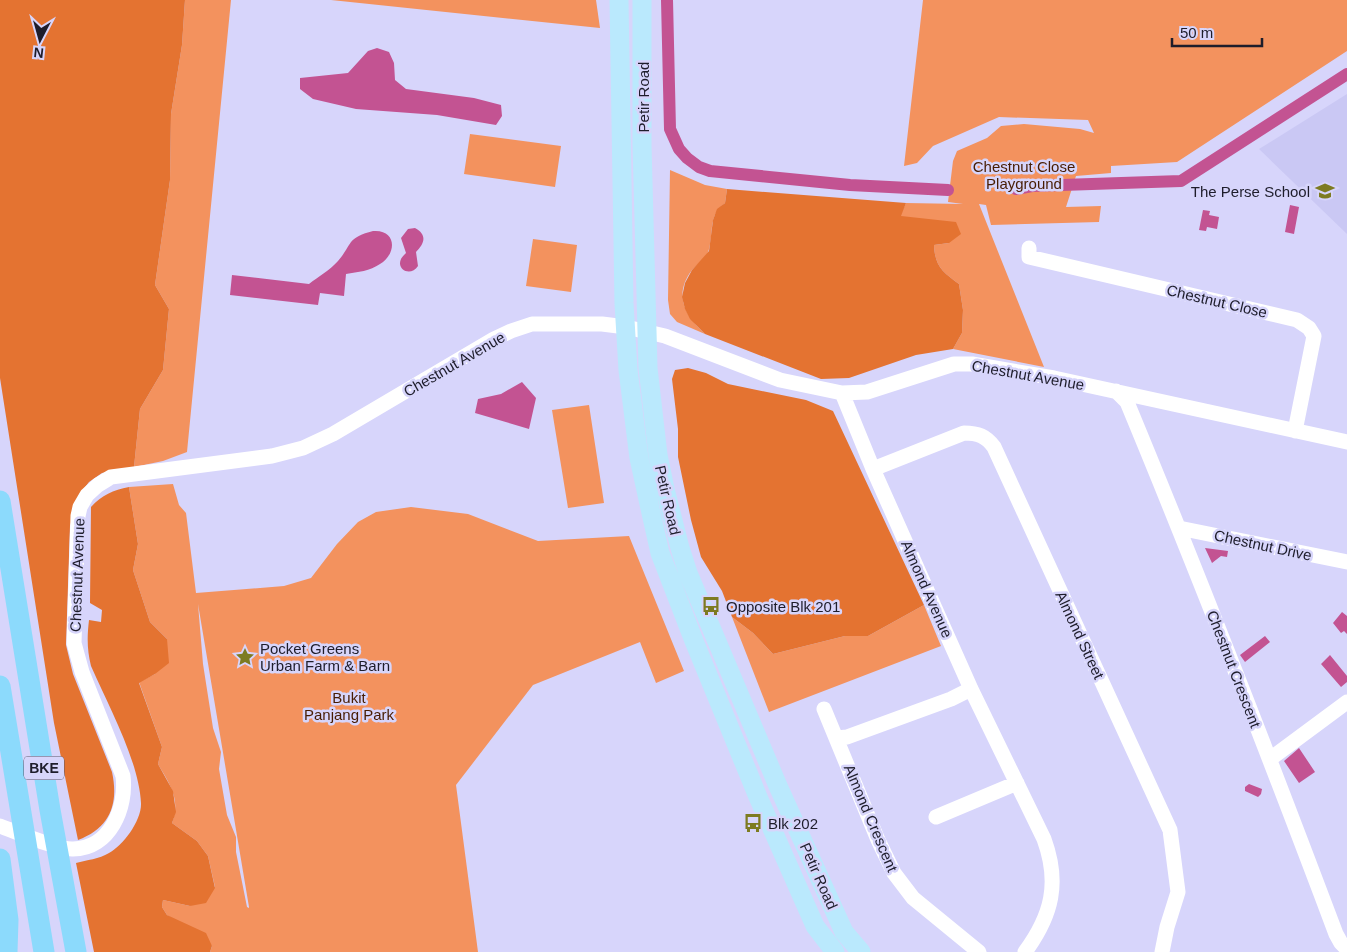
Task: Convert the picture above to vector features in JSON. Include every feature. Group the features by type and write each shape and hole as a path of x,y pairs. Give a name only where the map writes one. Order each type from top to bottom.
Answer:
{"highway":[{"name":"BKE","path":"0,501 50,810 78,948"},
{"name":"BKE","path":"0,686 44,952"},
{"path":"1,864 8,920 7,952"}],"main road":[{"name":"Petir Road","path":"620,3 628,370 639,458 660,553 758,797 815,926 835,952"},
{"name":"Petir Road","path":"642,3 642,145 648,368 658,455 680,548 688,572 778,786 844,932 861,952"},
{"path":"758,797 758,786 764,780 771,781 778,786"}],"street":[{"name":"Chestnut Close","path":"1029,248 1029,257 1297,320 1309,328 1314,336 1295,431"},
{"name":"Chestnut Avenue","path":"0,826 72,850 89,846 107,833 114,824 122,806 123,776 82,672 74,643 78,516 87,495 98,484 111,477 272,456 303,448 333,434 494,339 532,324 602,324 626,327 665,336 780,380 842,393 867,392 954,364 972,364 1054,378 1347,442"},
{"name":"Chestnut Crescent","path":"1116,391 1126,402 1179,528 1270,759 1336,934 1347,949"},
{"name":"Almond Avenue","path":"842,393 873,469 971,689 1044,839 1051,858 1052,889 1046,917 1025,952"},
{"name":"Almond Street","path":"873,469 964,433 976,433 988,439 994,447 1170,830 1178,892 1167,927 1162,952"},
{"name":"Chestnut Drive","path":"1179,528 1347,562"},
{"path":"837,738 847,737 951,699 971,689"},
{"path":"1270,759 1347,702"},
{"name":"Almond Crescent","path":"824,708 881,848 894,873 913,898 979,952"},
{"path":"936,816 1017,783"}],"shaded area":[{"path":"0,0 185,0 182,45 171,114 170,180 155,285 169,309 163,370 140,409 134,467 102,473 89,482 79,495 70,526 66,645 73,674 112,772 114,784 113,804 105,822 89,835 78,840 54,723 0,378"},
{"path":"377,48 389,52 394,63 395,80 406,89 474,98 501,105 502,116 496,125 437,115 356,109 313,99 300,89 300,78 348,73 368,51"},
{"name":"The Perse School","path":"1347,94 1347,234 1259,149"},
{"path":"727,189 906,203 901,216 956,222 961,234 949,243 934,245 938,264 948,276 959,284 963,310 962,333 953,349 916,355 849,378 821,379 705,334 690,319 682,297 685,283 692,270 709,251 713,220 717,209 725,203"},
{"path":"1290,205 1299,207 1294,234 1285,232"},
{"path":"1203,210 1210,211 1209,215 1219,217 1217,229 1207,227 1206,231 1199,230"},
{"path":"415,228 422,234 423,243 416,252 418,266 408,272 402,269 400,263 406,253 401,238 408,229"},
{"path":"373,231 381,231 387,234 392,243 392,249 386,260 380,264 364,271 346,274 344,296 320,293 318,305 230,295 232,275 309,284 335,264 354,239"},
{"path":"688,368 706,373 728,384 806,400 833,411 924,605 868,636 845,636 773,654 753,633 732,617 722,591 701,557 678,457 678,429 672,379 675,370"},
{"path":"522,382 536,398 529,429 475,413 478,399 501,394"},
{"path":"129,487 138,544 133,570 150,622 167,639 169,663 139,683 162,747 158,764 173,791 176,812 172,823 197,841 208,856 215,888 206,903 190,906 163,900 162,907 167,915 206,933 212,946 210,952 94,952 76,863 101,857 120,845 135,824 141,803 135,769 122,733 91,666 88,643 89,620 101,622 102,610 90,603 91,507 108,494"},
{"path":"1205,548 1228,551 1227,557 1221,556 1212,563"},
{"path":"1342,612 1347,616 1347,634 1344,631 1341,633 1333,623"},
{"path":"1265,636 1270,642 1245,662 1240,655"},
{"path":"1330,655 1347,676 1347,682 1341,687 1321,664"},
{"path":"1299,748 1315,772 1299,783 1284,761"},
{"path":"1249,784 1262,789 1258,797 1245,791 1245,787"}],"green space":[{"path":"185,0 231,0 187,452 163,461 134,467 140,409 163,370 169,309 155,285 170,180 171,114 182,45"},
{"path":"331,0 596,0 600,28"},
{"name":"Chestnut Close Playground","path":"923,0 1347,0 1347,51 1177,162 1111,166 1111,173 1076,176 1066,207 1101,206 1099,222 991,225 986,205 979,204 1044,367 953,349 962,333 963,310 959,284 948,276 938,264 934,245 949,243 900,216 906,203 963,204 948,202 953,161 957,151 987,138 1001,126 1024,124 1080,129 1094,133 1088,120 999,117 933,146 917,163 904,166"},
{"path":"470,134 561,146 555,187 464,174"},
{"path":"670,170 705,185 727,189 725,203 716,213 712,224 708,252 692,270 683,288 682,296 687,312 705,334 677,322 670,314 668,300"},
{"path":"533,239 577,245 571,292 526,286"},
{"path":"589,405 604,503 568,508 552,410"},
{"name":"Bukit Panjang Park","path":"173,484 179,505 186,513 196,593 284,586 311,578 337,544 358,522 376,512 411,507 468,514 538,541 629,536 684,671 656,683 640,642 533,685 456,785 478,952 210,952 212,946 167,915 162,907 163,900 190,906 215,887 208,856 197,841 172,823 175,799 158,764 162,747 139,682 155,674 167,639 150,622 133,570 138,544 129,487","holes":["198,604 249,908 247,907 236,852 236,837 227,815 219,769 221,752 213,728 203,664"]},
{"path":"924,605 941,646 769,712 732,617 753,633 773,654 845,636 868,636"}],"waterway":[{"path":"667,0 670,129 679,149 699,167 710,171 850,185 948,190"},
{"path":"1016,189 1032,186 1181,181 1347,74"}],"place":[{"name":"The Perse School","path":"1325,191"},
{"name":"Opposite Blk 201","path":"711,606"},
{"name":"Pocket Greens Urban Farm & Barn","path":"245,657"},
{"name":"Blk 202","path":"753,823"}]}
